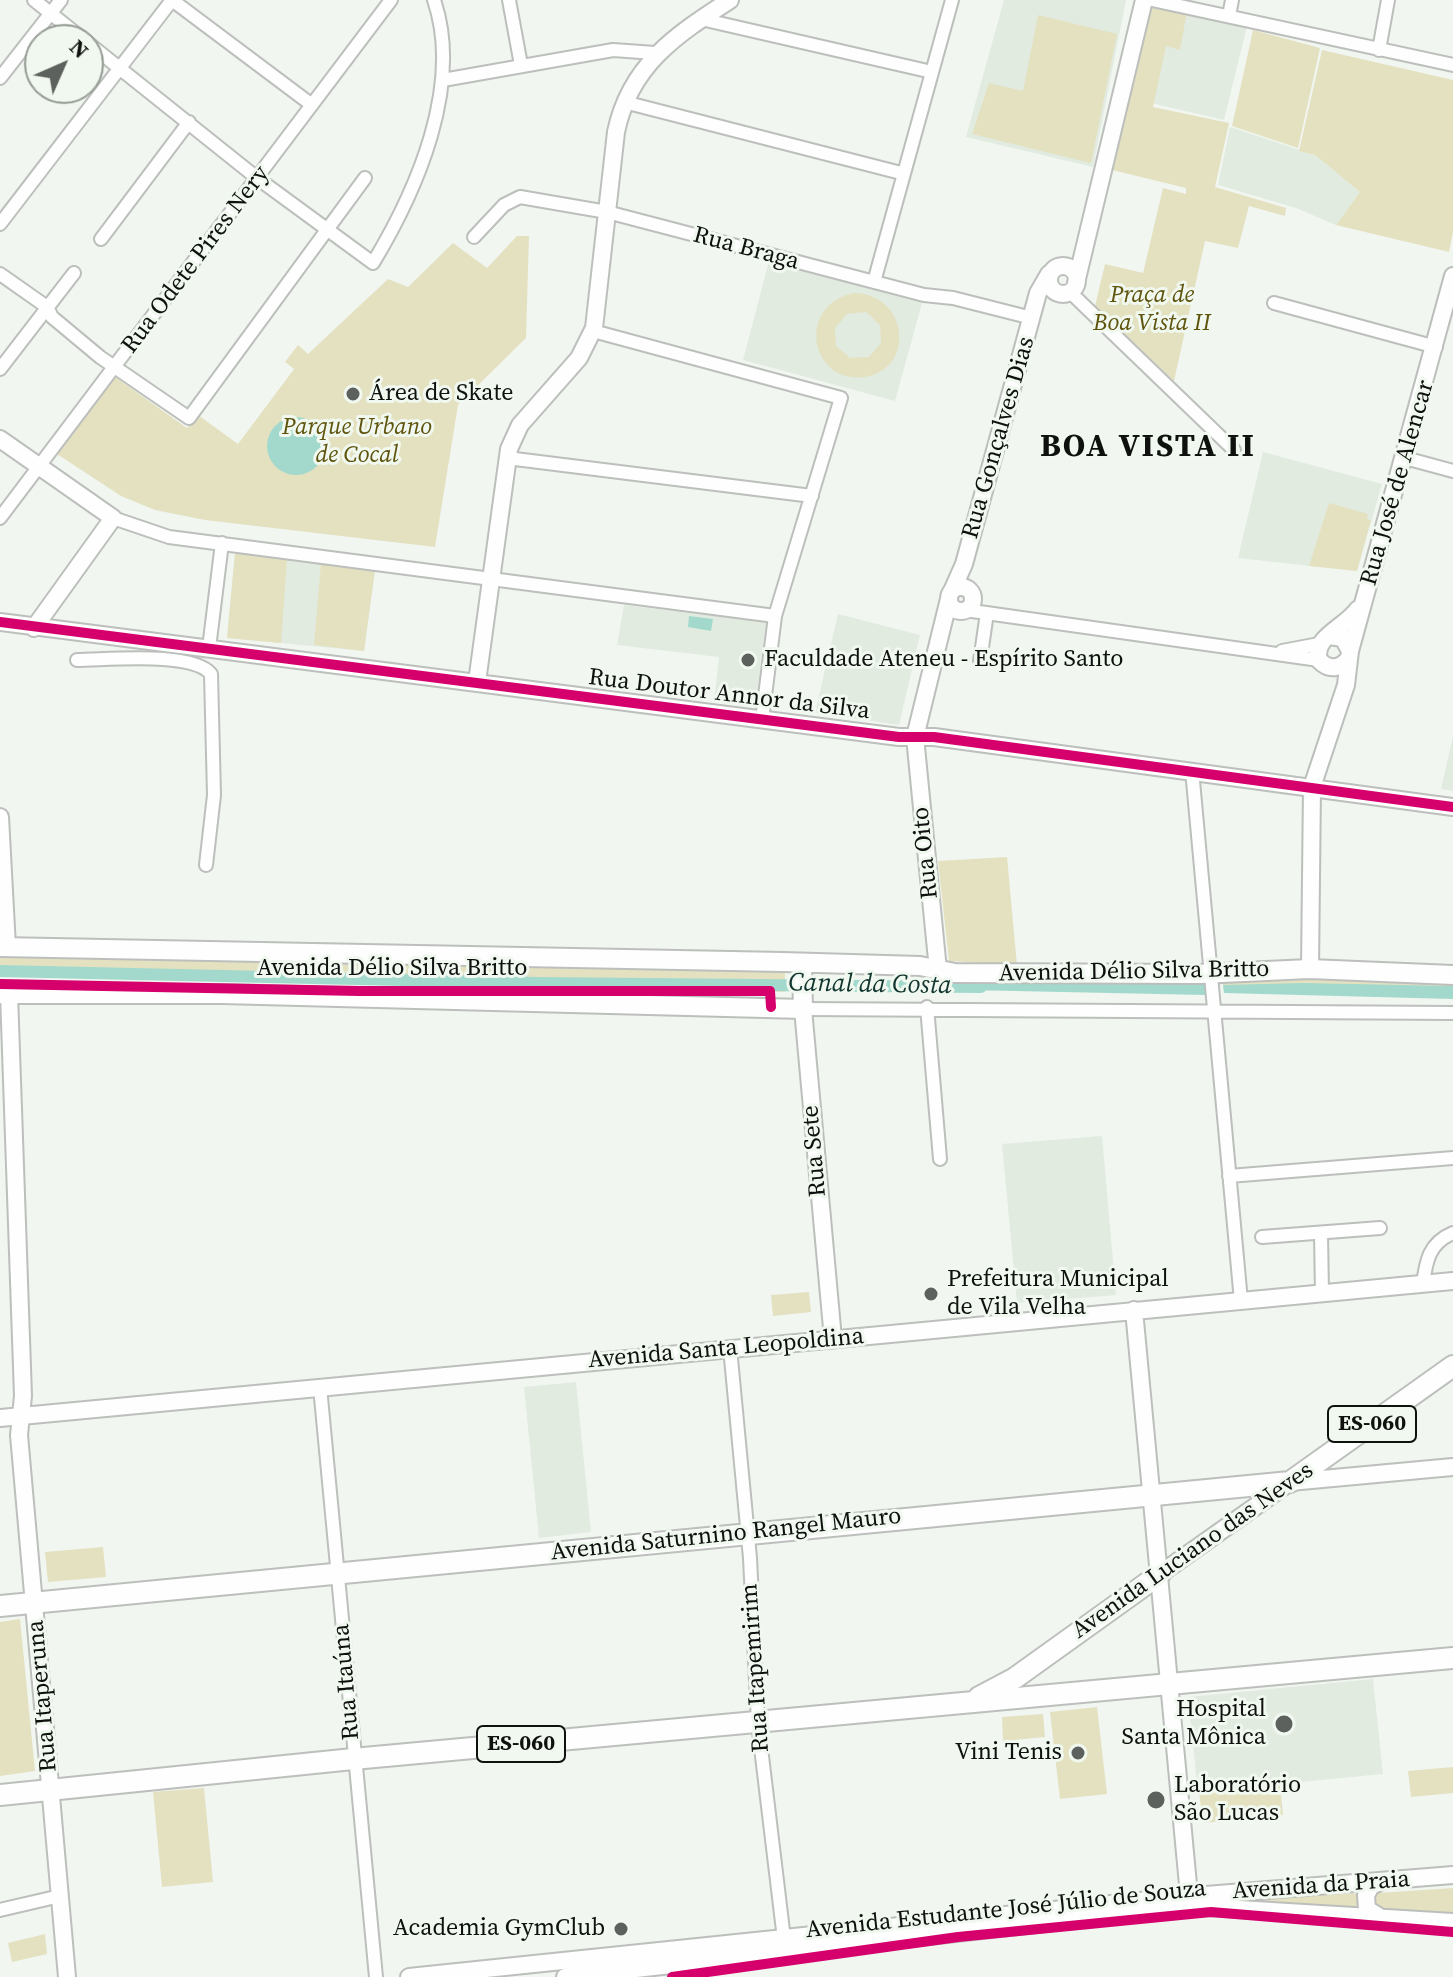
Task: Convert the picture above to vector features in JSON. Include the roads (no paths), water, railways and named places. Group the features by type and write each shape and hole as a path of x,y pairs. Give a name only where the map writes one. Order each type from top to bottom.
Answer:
{"main road":[{"name":"Avenida Délio Silva Britto","path":"3,947 802,986"},
{"name":"Avenida Délio Silva Britto","path":"5,994 802,986 920,966 938,970 1055,975 1209,978 1310,969 1453,975"},
{"name":"Avenida Luciano das Neves","path":"1290,1482 1453,1366"},
{"name":"Avenida Saturnino Rangel Mauro","path":"0,1606 1290,1482"},
{"name":"Avenida Luciano das Neves","path":"969,1702 1015,1678 1160,1574"},
{"name":"ES-060","path":"0,1795 353,1759 1453,1658"}],"street":[{"path":"34,0 64,24"},
{"path":"0,78 61,0"},
{"path":"0,224 172,0 312,105"},
{"name":"Rua Odete Pires Nery","path":"0,518 391,0"},
{"path":"104,55 257,178 373,263 416,182 443,80 446,54 434,0"},
{"path":"509,0 521,65"},
{"path":"477,682 507,458 520,425 579,358 593,331 616,132 624,102 638,75 655,53 730,0"},
{"path":"874,282 901,173 952,0"},
{"path":"1068,289 1089,237 1144,0"},
{"path":"1152,0 1453,65"},
{"path":"1229,16 1232,0"},
{"path":"1379,50 1388,0"},
{"path":"701,19 932,72"},
{"path":"443,80 613,50 655,53"},
{"path":"624,102 901,173"},
{"path":"101,239 189,122"},
{"path":"0,274 47,307 52,317 115,368 189,418 365,178"},
{"name":"Rua Braga","path":"474,237 504,205 520,197 607,212 874,282 1033,316"},
{"name":"Rua Gonçalves Dias","path":"915,737 941,624 961,600 964,564 1038,293 1053,270 1075,255 1089,237"},
{"path":"1068,289 1073,270 1053,270 1049,285 1068,289 1234,450"},
{"path":"0,369 74,273"},
{"name":"Rua José de Alencar","path":"1310,969 1312,787 1338,708 1349,654 1452,286"},
{"name":"Rua Gonçalves Dias","path":"1033,316 1042,299 1068,289"},
{"path":"1274,303 1436,347"},
{"path":"593,331 841,398 775,616 762,720"},
{"path":"0,439 113,518 128,526 169,537 775,616"},
{"path":"507,458 812,496"},
{"path":"1405,458 1453,471"},
{"path":"34,628 113,518"},
{"path":"209,648 222,543"},
{"name":"Rua José de Alencar","path":"1338,708 1336,682 1325,652 1365,597"},
{"path":"961,600 987,613 1275,652 1325,652 1345,664 1349,654 1343,638 1325,652"},
{"path":"980,661 987,613"},
{"name":"Rua Doutor Annor da Silva","path":"0,622 762,720 934,737 1453,807"},
{"path":"77,660 167,660 199,664 211,674 214,795 206,865"},
{"name":"Rua Oito","path":"915,737 938,970"},
{"path":"1192,770 1241,1301"},
{"path":"0,817 3,947"},
{"name":"Avenida Délio Silva Britto","path":"802,986 927,1007 1212,1005 1453,1013"},
{"name":"Rua Sete","path":"802,986 833,1339"},
{"name":"Rua Itaperuna","path":"5,994 8,1190 21,1416 19,1435 67,1977"},
{"path":"927,1007 940,1159"},
{"path":"1229,1176 1453,1158"},
{"path":"1262,1237 1380,1228"},
{"path":"1423,1284 1429,1253 1437,1242 1453,1233"},
{"path":"1321,1234 1322,1293"},
{"name":"Avenida Santa Leopoldina","path":"0,1418 1453,1281"},
{"path":"1134,1310 1190,1902"},
{"name":"Rua Itapemirim","path":"730,1348 748,1535 758,1723 784,1939"},
{"name":"Rua Itaúna","path":"320,1387 376,1977"},
{"name":"Avenida Saturnino Rangel Mauro","path":"1290,1482 1453,1467"},
{"name":"Avenida Luciano das Neves","path":"1160,1574 1290,1482"},
{"name":"Avenida da Praia","path":"1190,1902 1453,1875"},
{"path":"1380,1882 1371,1886 1365,1900 1367,1909 1380,1917"},
{"path":"0,1910 60,1896"},
{"name":"Avenida Estudante José Júlio de Souza","path":"565,1977 1190,1902"},
{"name":"Avenida Estudante José Júlio de Souza","path":"409,1977 1190,1902 1453,1922"}],"water":[{"path":"296,417 317,425 325,446 317,467 296,475 275,467 267,446 275,425"},
{"path":"689,616 713,619 711,631 688,627"},
{"path":"966,982 1205,984 1206,995 966,990"},
{"path":"1223,985 1453,986 1453,999 1224,993"}],"waterway":[{"name":"Canal da Costa","path":"0,971 537,983 981,987"}],"place":[{"name":"Área de Skate","path":"353,394"},
{"name":"Faculdade Ateneu - Espírito Santo","path":"748,660"},
{"name":"Prefeitura Municipal de Vila Velha","path":"931,1294"},
{"name":"Hospital Santa Mônica","path":"1284,1724"},
{"name":"Vini Tenis","path":"1078,1753"},
{"name":"Laboratório São Lucas","path":"1156,1800"},
{"name":"Academia GymClub","path":"621,1929"}],"district":[{"name":"BOA VISTA II","path":"1148,448"}],"park label":[{"name":"Praça de Boa Vista II","path":"1152,310"},
{"name":"Parque Urbano de Cocal","path":"357,442"}]}
